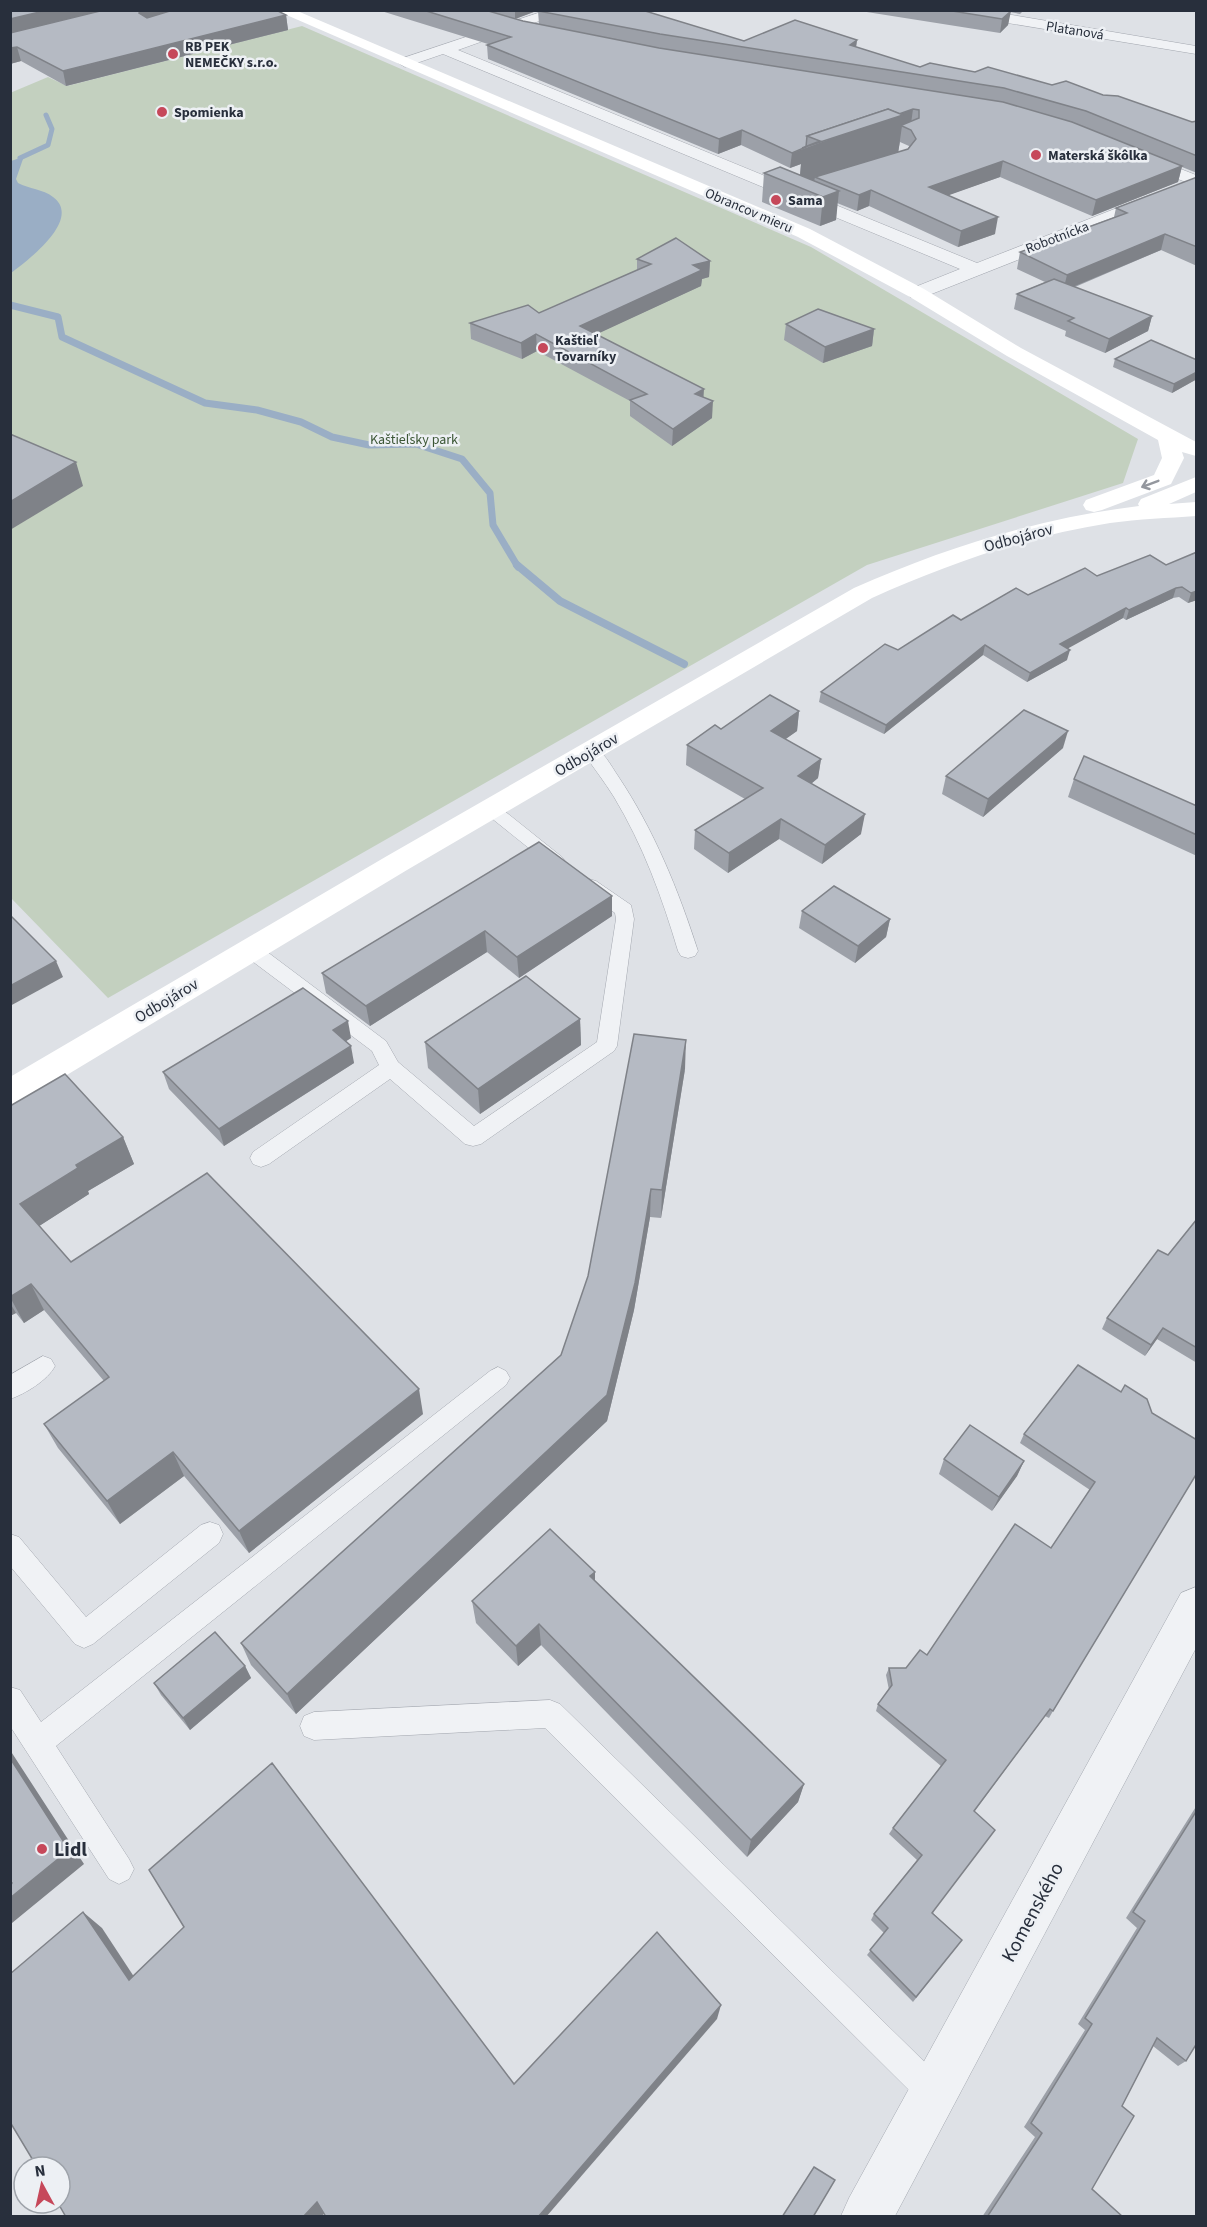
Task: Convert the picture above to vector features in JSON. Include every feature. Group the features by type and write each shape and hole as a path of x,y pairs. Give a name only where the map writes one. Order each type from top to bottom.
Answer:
{"street":[{"name":"Obrancov mieru","path":"282,10 804,233 917,293 1014,352 1168,437 1197,450"},
{"path":"405,62 563,10"},
{"name":"Platanová","path":"953,10 1197,50"},
{"path":"490,20 545,33"},
{"path":"446,50 764,182 801,192 975,269"},
{"path":"567,130 608,117"},
{"path":"1123,151 1197,182"},
{"path":"721,198 764,182"},
{"name":"Robotnícka","path":"917,293 1197,182"},
{"path":"1061,525 1081,510 1163,479 1173,458 1168,437"},
{"path":"1131,513 1197,484"},
{"name":"Odbojárov","path":"10,1093 863,592 909,571 948,557 1061,525 1131,513 1197,509"},
{"name":"Komenského","path":"867,2217 1197,1607"}],"lane":[{"path":"764,182 786,174"},
{"path":"591,751 627,801 647,838 676,907 688,951"},
{"path":"251,950 379,1046 391,1068 473,1137 607,1046 625,920 624,910 542,851 491,809"},
{"path":"261,1158 391,1068"},
{"path":"10,1389 43,1366"},
{"path":"38,1742 498,1378"},
{"path":"10,1546 84,1635 210,1534"},
{"path":"10,1700 120,1869"},
{"path":"314,1726 550,1714 934,2093"}],"green space":[{"name":"Kaštieľsky park","path":"302,26 811,247 1138,439 1123,483 867,565 108,998 11,898 10,93 48,77 67,86"}],"water":[{"path":"23,159 16,179 18,183 53,197 60,206 61,216 57,228 49,239 11,273 11,161"}],"building":[{"path":"10,10 48,10 10,19"},
{"path":"104,10 141,10 139,13 147,18 173,10 276,10 286,15 63,71 17,47 10,48 10,33"},
{"path":"423,10 485,10 523,21 659,48 1003,102 1072,122 1182,166 1096,200 1003,161 929,187 998,217 961,231 871,190 859,195 815,177 908,149 916,139 911,130 902,125 919,118 919,110 913,109 899,114 888,109 807,136 806,147 792,153 742,130 719,139 487,45 511,37"},
{"path":"642,10 744,41 795,20 857,40 850,45 920,67 930,63 975,72 988,67 1052,85 1066,81 1103,95 1118,96 1192,122 1197,121 1197,156 1086,111 1004,88 660,34 538,11"},
{"path":"946,10 1007,10 1011,11 1002,19"},
{"path":"888,109 903,115 802,148 820,141 807,136"},
{"path":"780,167 839,191 823,197 764,173"},
{"path":"1197,177 1197,247 1165,234 1067,275 1020,252 1127,213 1116,208"},
{"path":"676,238 710,261 693,265 702,270 580,326 704,389 695,394 713,401 673,429 630,400 647,394 536,334 521,343 470,323 528,305 539,313 651,264 637,259"},
{"path":"1054,279 1152,316 1109,339 1068,321 1074,318 1017,294"},
{"path":"818,309 874,329 825,347 786,324"},
{"path":"1151,340 1197,360 1197,372 1174,384 1115,359"},
{"path":"10,434 76,462 10,502"},
{"path":"1197,552 1197,591 1191,593 1182,587 1176,588 1129,610 1126,608 1060,644 1070,650 1030,673 985,645 886,725 821,692 885,644 898,650 953,615 961,620 1016,588 1028,595 1085,568 1097,576 1150,555 1166,565"},
{"path":"770,695 799,711 771,731 821,759 798,776 865,814 825,845 781,819 729,853 695,830 763,788 687,745 715,725 721,729"},
{"path":"1024,710 1068,731 988,799 946,776"},
{"path":"1084,756 1197,806 1197,835 1074,779"},
{"path":"539,842 612,896 517,957 485,931 366,1006 322,973"},
{"path":"834,886 890,919 858,946 802,911"},
{"path":"10,915 56,961 10,986"},
{"path":"526,976 580,1019 478,1089 425,1042"},
{"path":"303,988 348,1021 333,1030 351,1046 219,1129 163,1072"},
{"path":"634,1034 686,1040 662,1190 651,1189 635,1283 607,1395 287,1694 241,1643 561,1355 588,1276"},
{"path":"65,1074 123,1137 76,1165 78,1168 20,1204 71,1262 207,1173 419,1389 239,1531 173,1452 107,1501 44,1424 109,1377 31,1284 10,1297 10,1106"},
{"path":"1197,1219 1197,1348 1163,1328 1151,1345 1107,1318 1158,1250 1168,1255"},
{"path":"1078,1365 1121,1392 1125,1385 1147,1399 1152,1413 1197,1440 1197,1473 1053,1711 1050,1709 974,1811 995,1830 932,1913 962,1940 916,1997 870,1950 888,1928 874,1914 922,1855 893,1828 946,1760 878,1704 892,1685 889,1668 906,1668 920,1650 927,1655 1015,1524 1051,1548 1095,1482 1024,1434"},
{"path":"970,1425 1024,1461 999,1497 944,1459"},
{"path":"550,1529 595,1572 590,1576 804,1784 751,1840 539,1624 516,1646 472,1601"},
{"path":"215,1632 245,1666 183,1718 154,1683"},
{"name":"Lidl","path":"10,1758 69,1850 10,1898 12,1883 10,1881"},
{"path":"272,1763 514,2084 657,1932 721,2005 538,2217 326,2217 317,2202 303,2217 66,2217 65,2215 72,2215 72,2155 30,2155 10,2122 10,1974 83,1912 129,1980 184,1927 149,1870"},
{"path":"1197,1810 1197,2043 1186,2061 1157,2038 1122,2106 1134,2116 1092,2189 1123,2217 987,2217 1042,2133 1031,2123 1092,2024 1085,2018 1145,1921 1133,1912"},
{"path":"814,2167 835,2180 813,2217 782,2217"}],"waterway":[{"path":"20,158 48,145 52,129 46,115"},
{"path":"10,305 58,317 62,337 205,403 257,410 301,422 332,437 369,445 416,444 462,459 490,493 493,525 518,567"},
{"path":"517,565 560,601 684,664"}],"place":[{"name":"RB PEK NEMEČKY s.r.o.","path":"173,54"},
{"name":"Spomienka","path":"162,112"},
{"name":"Materská škôlka","path":"1036,155"},
{"name":"Sama","path":"776,200"},
{"name":"Kaštieľ Tovarníky","path":"543,348"},
{"name":"Lidl","path":"42,1849"}]}
